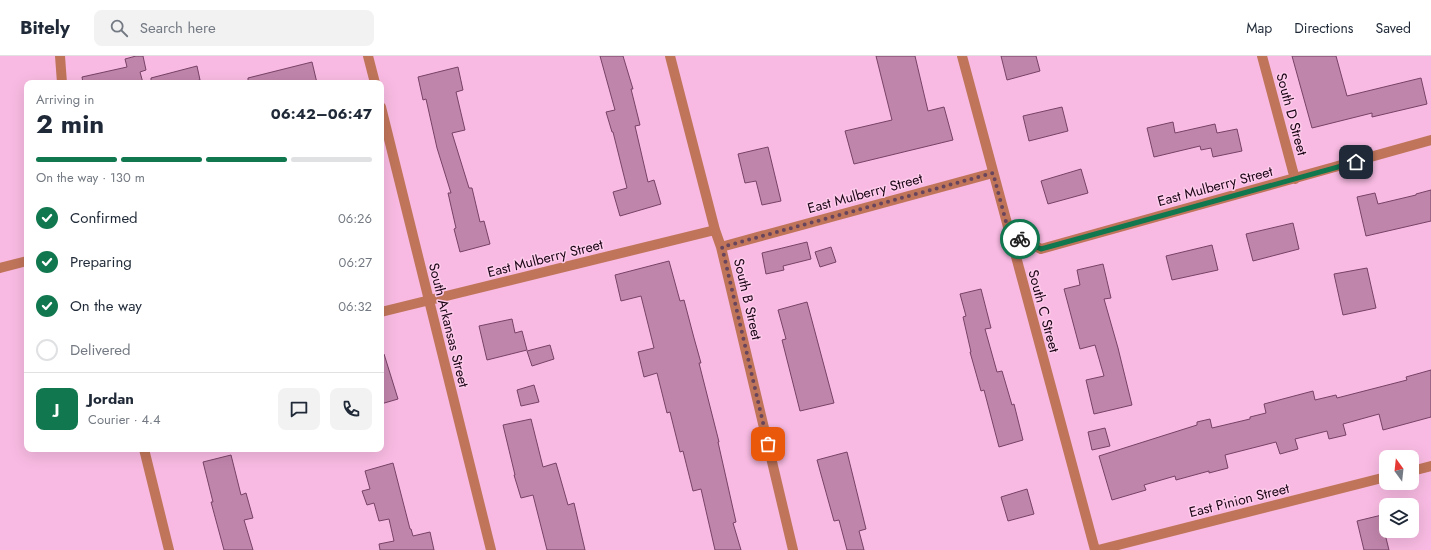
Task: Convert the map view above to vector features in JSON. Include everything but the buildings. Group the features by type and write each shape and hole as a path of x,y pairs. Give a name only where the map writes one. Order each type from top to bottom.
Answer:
{"street":[{"path":"60,56 62,80"},
{"path":"368,56 374,80"},
{"name":"South B Street","path":"670,56 715,230 722,247 793,550"},
{"name":"South C Street","path":"962,56 1095,550"},
{"name":"South D Street","path":"1262,56 1295,179"},
{"name":"South Arkansas Street","path":"384,119 491,550"},
{"name":"East Mulberry Street","path":"1009,233 1041,249 1431,140"},
{"name":"East Mulberry Street","path":"722,247 993,173"},
{"name":"East Mulberry Street","path":"384,311 715,230"},
{"path":"0,268 24,262"},
{"path":"145,452 169,550"},
{"path":"1419,470 1430,468"},
{"name":"East Pinion Street","path":"1098,550 1379,479"}],"way so far":[{"path":"768,444 722,247 993,173 1009,233 1020,239"}],"route":[{"path":"1020,239 1041,249 1356,162"}]}
